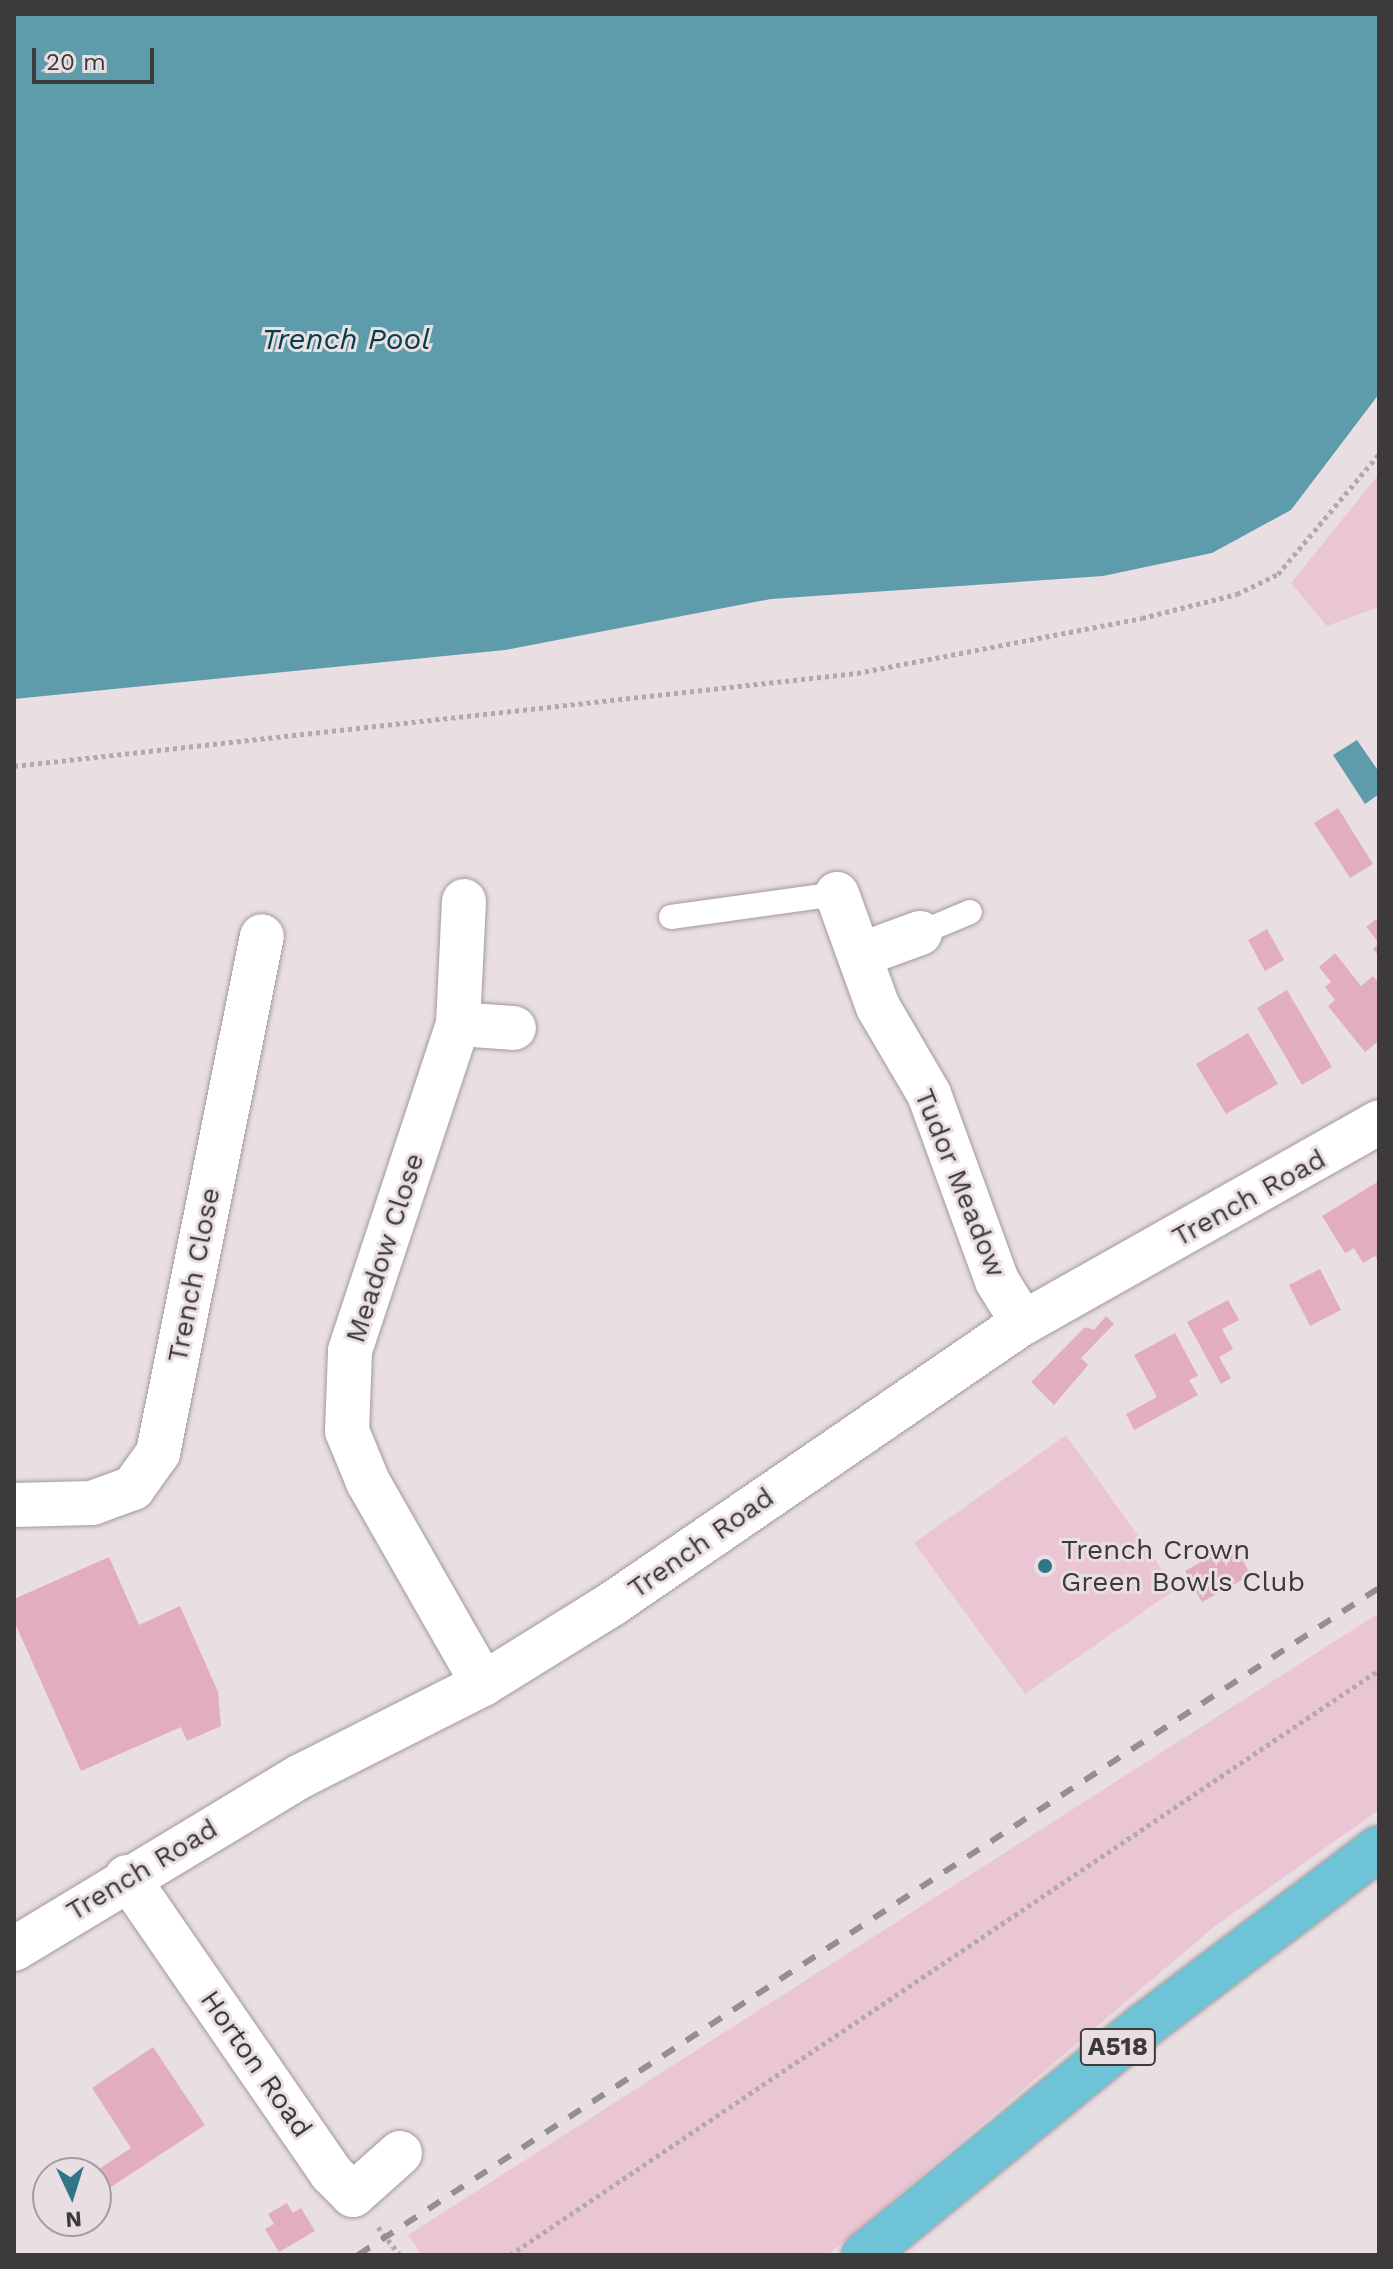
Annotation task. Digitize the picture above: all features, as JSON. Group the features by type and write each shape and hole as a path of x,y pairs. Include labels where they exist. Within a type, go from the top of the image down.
{"highway":[{"name":"A518","path":"864,2255 1145,2025 1379,1848"}],"street":[{"name":"Tudor Meadow","path":"837,894 878,1007 929,1094 997,1281 1023,1323"},
{"name":"Meadow Close","path":"464,901 458,1024 350,1351 347,1431 368,1482 483,1684"},
{"path":"860,955 920,933"},
{"name":"Trench Close","path":"14,1505 92,1503 133,1488 158,1453 262,936"},
{"path":"458,1024 514,1028"},
{"name":"Trench Road","path":"14,1949 127,1877 301,1776 483,1684 612,1604 1023,1323 1379,1122"},
{"name":"Horton Road","path":"127,1877 331,2173 353,2195 400,2153"}],"lane":[{"path":"671,917 837,894"},
{"path":"920,933 970,912"}],"path":[{"path":"14,766 857,673 1142,618 1237,594 1278,574 1379,454"},
{"path":"510,2255 1379,1670"}],"shaded area":[{"path":"1379,474 1379,607 1327,626 1291,583"},
{"name":"Trench Crown Green Bowls Club","path":"1066,1435 1176,1589 1025,1694 914,1543"},
{"path":"1379,1613 1379,1810 1215,1926 828,2255 422,2255 408,2235"}],"water":[{"name":"Trench Pool","path":"14,14 1379,14 1379,394 1291,510 1212,553 1103,576 771,599 505,650 14,699"},
{"path":"1357,740 1379,772 1379,794 1365,804 1333,755"}],"building":[{"path":"1338,808 1373,864 1350,878 1314,823"},
{"path":"1376,919 1379,922 1379,943 1366,927"},
{"path":"1267,929 1284,960 1265,971 1248,940"},
{"path":"1335,953 1361,986 1373,976 1379,983 1379,1041 1365,1052 1328,1006 1335,1000 1325,987 1331,982 1319,967"},
{"path":"1287,990 1332,1067 1302,1085 1257,1008"},
{"path":"1248,1033 1278,1084 1226,1114 1196,1064"},
{"path":"1379,1181 1379,1263 1375,1256 1363,1263 1354,1248 1345,1253 1322,1216"},
{"path":"1320,1269 1341,1310 1310,1326 1289,1285"},
{"path":"1228,1300 1239,1320 1222,1329 1233,1349 1219,1357 1231,1378 1221,1384 1187,1322"},
{"path":"1106,1316 1114,1324 1081,1358 1088,1365 1054,1405 1031,1382 1085,1327 1094,1330"},
{"path":"1175,1333 1198,1376 1189,1380 1198,1395 1134,1430 1126,1414 1157,1397 1134,1355"},
{"path":"1233,1544 1251,1575 1202,1602 1185,1571"},
{"path":"109,1557 139,1625 180,1606 218,1692 221,1726 187,1741 181,1727 81,1771 14,1621 14,1599"},
{"path":"153,2047 205,2125 112,2186 112,2160 131,2148 92,2088"},
{"path":"287,2203 293,2213 301,2208 315,2231 279,2252 265,2229 274,2224 268,2214"}],"railway":[{"path":"358,2255 1379,1588"}],"place":[{"name":"Trench Crown Green Bowls Club","path":"1045,1566"}]}
